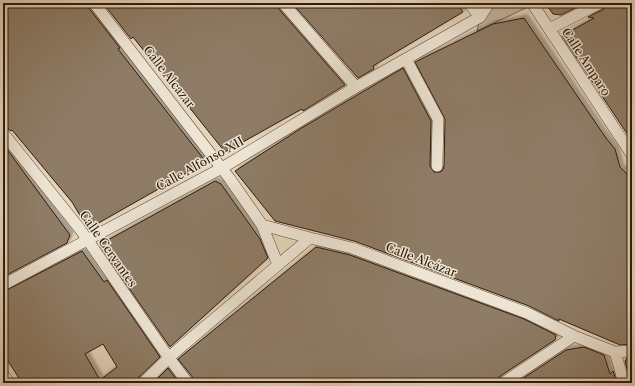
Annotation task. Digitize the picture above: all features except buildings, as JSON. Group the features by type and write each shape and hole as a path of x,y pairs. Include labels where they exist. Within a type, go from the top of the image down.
{"street":[{"name":"Calle Alcazar","path":"94,3 222,168"},
{"path":"283,3 356,88"},
{"path":"469,3 480,17"},
{"name":"Calle Alfonso XII","path":"3,284 222,168 356,88 480,17 489,3"},
{"name":"Calle Amparo","path":"532,3 632,155"},
{"path":"549,29 600,3"},
{"path":"406,59 438,119 437,166"},
{"name":"Calle Cervantes","path":"3,134 80,229 86,240 188,383"},
{"path":"222,168 262,225 278,264"},
{"name":"Calle Alcázar","path":"262,225 352,248 527,313 574,336 615,352 632,351"},
{"path":"143,383 169,358 310,238"},
{"path":"503,383 574,336"},
{"path":"615,352 624,383"},
{"path":"3,374 9,383"}],"shaded area":[{"path":"489,3 526,3 528,7 477,31 480,17"}]}
